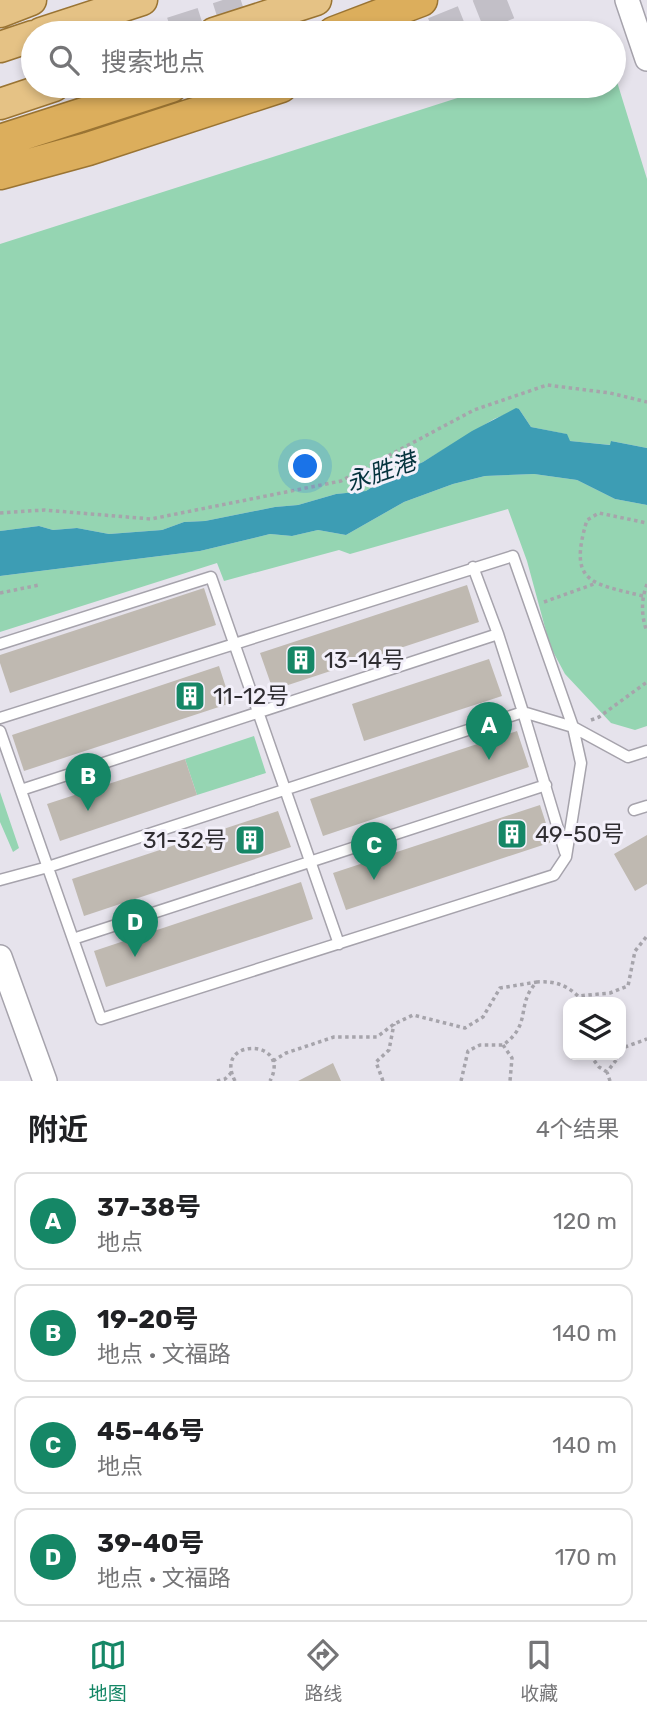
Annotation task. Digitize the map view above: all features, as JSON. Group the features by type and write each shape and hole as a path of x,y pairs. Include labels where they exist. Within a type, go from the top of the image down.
{"highway":[{"path":"366,21 421,0"},
{"path":"0,141 134,98"},
{"path":"0,173 88,149 244,98"}],"main road":[{"path":"0,12 31,0"},
{"path":"78,21 142,0"},
{"path":"251,21 316,0"},
{"path":"0,47 21,40"},
{"path":"0,104 21,97"}],"street":[{"path":"627,0 647,60"},
{"path":"0,957 45,1081"}],"lane":[{"path":"0,718 513,556 573,727 581,764 566,857 554,875 101,1019 0,731"},
{"path":"473,567 498,634 566,857"},
{"path":"0,644 211,577 339,944"},
{"path":"20,789 498,634"},
{"path":"0,880 48,867 523,712 573,727 628,757 647,751"},
{"path":"73,939 546,785"},
{"path":"634,810 647,806"}],"path":[{"path":"0,513 44,510 151,519 341,481 474,410 547,385 610,393 647,402"},
{"path":"643,596 594,584 585,575 578,556 587,520 599,513 647,523"},
{"path":"531,606 594,584"},
{"path":"647,584 643,596 642,619 647,632"},
{"path":"0,593 39,585"},
{"path":"573,727 599,717 647,682"},
{"path":"273,1061 286,1053 334,1037 377,1037 394,1024 413,1016 464,1028 483,1017 500,988 537,982 559,983 578,996 610,993 628,986 635,951 647,936"},
{"path":"461,1081 468,1051 480,1045 503,1045 520,1029 525,1002 530,989 537,982"},
{"path":"383,1081 376,1062 389,1050 394,1024"},
{"path":"626,1047 647,1039"},
{"path":"503,1045 512,1058 510,1081"},
{"path":"235,1081 231,1066 237,1053 250,1047 264,1050 273,1061 270,1081"},
{"path":"594,1060 607,1072 610,1081"},
{"path":"607,1072 616,1060"},
{"path":"217,1081 225,1079 232,1072"}],"green space":[{"path":"457,98 622,98 647,179 647,448 611,441 611,445 569,441 566,434 531,427 519,409 494,419 423,462 366,491 336,494 298,505 205,521 184,522 162,530 109,534 77,528 53,530 39,526 0,531 0,244"},
{"path":"534,474 577,480 615,499 647,505 647,726 635,730 611,723 565,674 550,646 527,561 508,509 350,554 339,550 224,581 217,563 0,632 0,576 200,551 270,534 292,536 318,530 346,535 404,502 453,484 485,476"},
{"path":"254,736 266,773 197,795 185,759"},
{"path":"0,792 19,848 13,852 0,822"}],"water":[{"path":"516,408 531,427 567,434 570,441 610,445 611,441 647,448 647,505 615,499 577,480 534,474 485,476 453,484 404,502 346,535 318,530 292,536 270,534 200,551 0,576 0,531 39,526 53,530 77,528 109,534 162,530 184,522 205,521 298,505 336,494 366,491 423,462 472,431"}],"building":[{"path":"467,585 479,622 273,690 260,653"},
{"path":"204,588 216,625 10,693 0,655"},
{"path":"489,659 502,696 364,741 352,704"},
{"path":"219,666 231,703 24,771 12,735"},
{"path":"517,731 529,767 323,836 310,799"},
{"path":"185,759 197,795 60,841 47,804"},
{"path":"540,805 552,842 346,910 333,873"},
{"path":"278,811 291,847 84,916 72,879"},
{"path":"647,835 647,884 635,891 614,854"},
{"path":"301,882 313,919 106,987 94,951"},
{"path":"333,1063 341,1081 298,1081"}],"tunnel":[{"path":"464,21 517,0"},
{"path":"210,21 244,10"}],"place":[{"name":"13-14号","path":"301,660"},
{"name":"11-12号","path":"190,696"},
{"name":"37-38号","path":"489,760"},
{"name":"19-20号","path":"88,811"},
{"name":"49-50号","path":"512,834"},
{"name":"31-32号","path":"250,840"},
{"name":"45-46号","path":"374,880"},
{"name":"39-40号","path":"135,957"}],"water label":[{"name":"永胜港","path":"381,472"}]}
